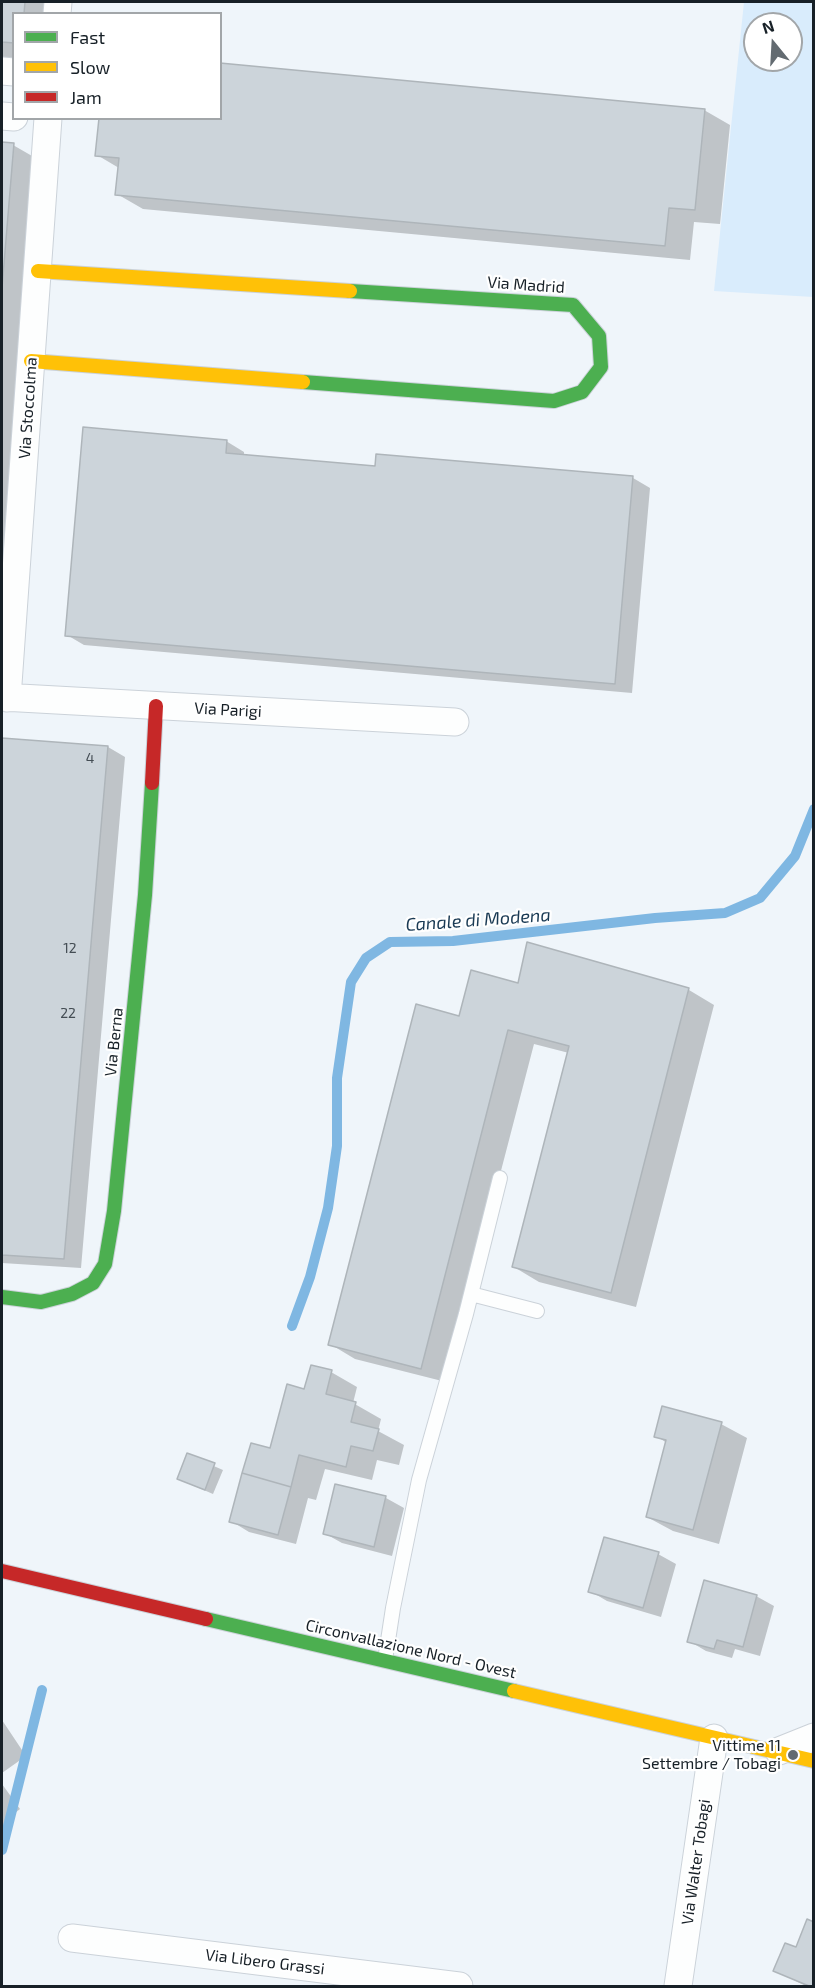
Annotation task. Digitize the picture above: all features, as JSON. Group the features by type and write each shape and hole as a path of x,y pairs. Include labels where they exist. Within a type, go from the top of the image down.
{"street":[{"name":"Via Stoccolma","path":"4,698 38,271 41,120"},
{"name":"Via Madrid","path":"31,361 554,401 582,392 601,367 599,336 573,305 38,271"},
{"name":"Via Parigi","path":"4,698 455,722"},
{"name":"Via Berna","path":"2,1297 40,1302 72,1294 93,1283 105,1263 114,1211 145,895 156,706"},
{"name":"Circonvallazione Nord - Ovest","path":"2,1571 714,1738 779,1751 813,1761"},
{"path":"779,1751 813,1737"},
{"name":"Via Walter Tobagi","path":"678,1986 714,1738"},
{"name":"Via Libero Grassi","path":"72,1938 459,1986"}],"lane":[{"path":"385,1660 419,1480 471,1294 500,1179"},
{"path":"471,1294 537,1311"}],"shaded area":[{"path":"744,2 813,2 813,297 714,291"}],"building":[{"path":"2,2 25,2 24,12 12,12 12,43 2,42"},
{"path":"222,63 705,109 695,210 669,208 665,246 115,195 119,158 95,156 99,120 222,120"},
{"path":"2,142 14,143 2,288"},
{"path":"83,427 227,440 226,453 375,466 376,454 633,476 615,684 65,636"},
{"path":"2,738 108,746 64,1259 2,1255"},
{"path":"527,942 689,988 611,1293 512,1267 569,1046 508,1030 421,1369 328,1345 416,1004 459,1016 471,970 518,983"},
{"path":"311,1365 332,1370 326,1394 356,1402 351,1422 379,1429 373,1451 351,1446 346,1467 299,1455 291,1487 242,1473 251,1443 270,1448 287,1384 304,1389"},
{"path":"662,1406 722,1422 693,1530 646,1517 666,1440 654,1437"},
{"path":"187,1453 215,1463 205,1490 177,1479"},
{"path":"242,1473 291,1487 278,1535 229,1522"},
{"path":"335,1484 386,1496 374,1547 323,1534"},
{"path":"604,1537 659,1552 643,1608 588,1592"},
{"path":"704,1580 757,1595 743,1647 717,1640 714,1649 687,1642"},
{"path":"807,1919 814,1922 814,1986 773,1971 785,1943 796,1947"}],"waterway":[{"name":"Canale di Modena","path":"292,1326 310,1277 328,1208 337,1146 337,1078 351,982 366,958 390,942 453,941 655,918 725,913 760,898 795,856 814,809"},
{"name":"Canale di Modena","path":"2,1850 42,1690"}],"traffic: fast":[{"path":"303,382 554,401 582,392 601,367 599,336 573,305 350,291"},
{"path":"2,1297 41,1302 72,1294 93,1283 105,1264 114,1211 145,895 152,783"},
{"path":"206,1619 514,1691"}],"traffic: slow":[{"path":"38,271 350,291"},
{"path":"31,361 303,382"},
{"path":"514,1691 814,1761"}],"traffic: jam":[{"path":"152,783 156,706"},
{"path":"2,1571 206,1619"}],"place":[{"name":"Vittime 11 Settembre / Tobagi","path":"793,1755"}]}
